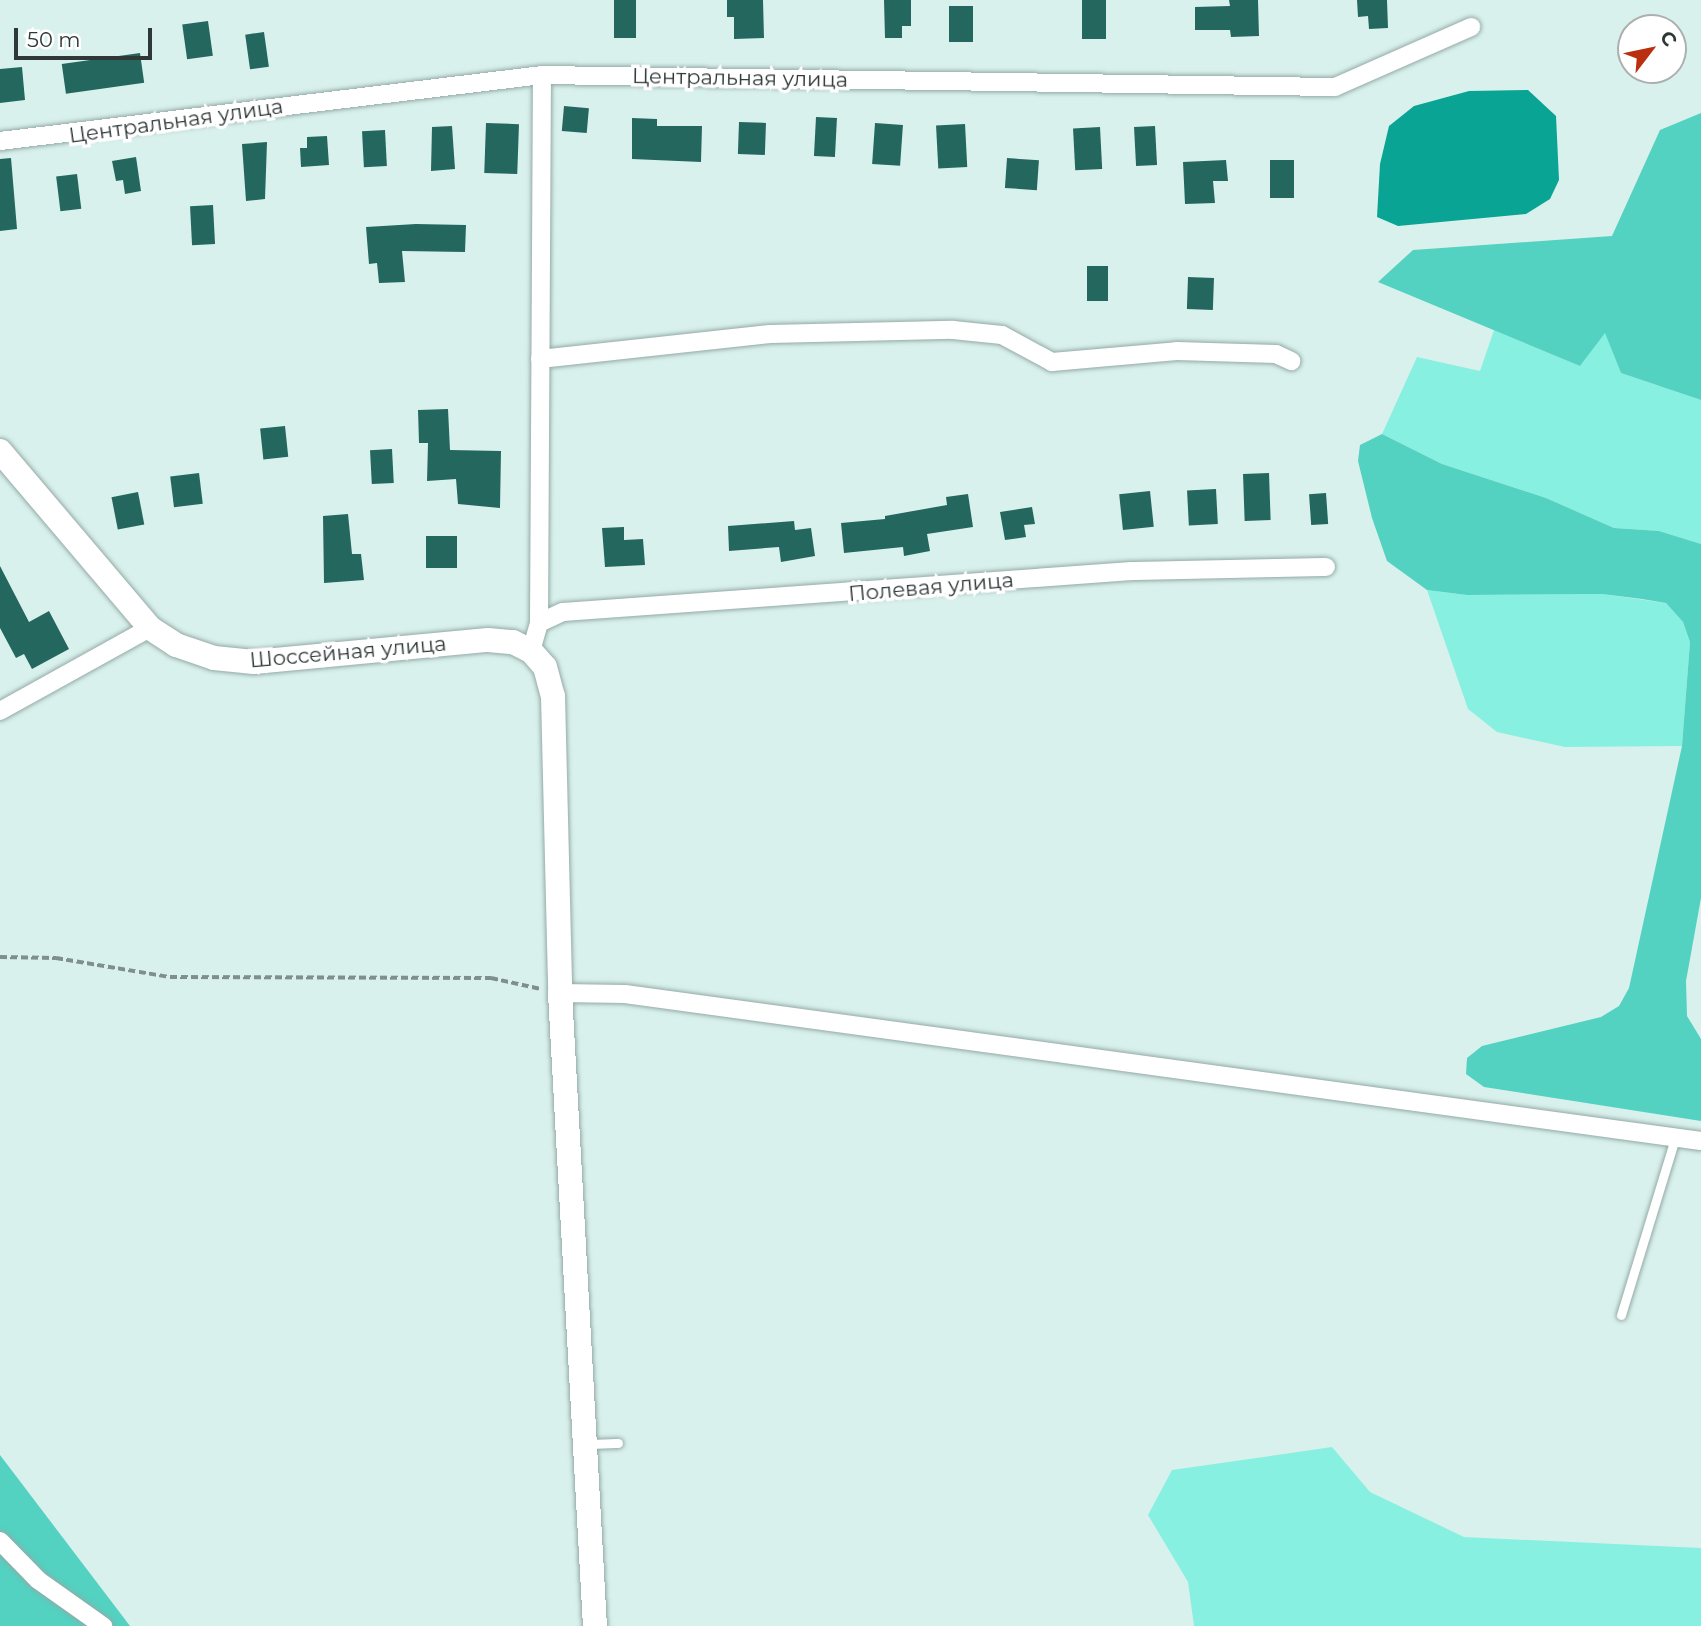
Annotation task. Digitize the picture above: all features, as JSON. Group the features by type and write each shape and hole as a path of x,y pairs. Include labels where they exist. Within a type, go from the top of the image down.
{"main road":[{"name":"Шоссейная улица","path":"0,451 150,628 176,645 214,658 254,662 488,640 513,642 531,651"},
{"path":"531,651 545,667 553,696 560,993 595,1626"}],"street":[{"name":"Центральная улица","path":"0,141 542,75 1335,87 1471,27"},
{"path":"531,651 539,623 542,75"},
{"path":"540,359 770,334 953,330 1002,335 1052,362 1177,351 1276,354 1291,361"},
{"name":"Полевая улица","path":"539,623 563,612 1132,571 1325,567"},
{"path":"0,711 150,628"},
{"path":"560,993 625,994 1701,1141"},
{"path":"0,1541 38,1580 103,1626"}],"lane":[{"path":"1621,1315 1675,1138"},
{"path":"586,1444 618,1443"}],"path":[{"path":"0,957 56,958 170,977 491,978 560,993"}],"shaded area":[{"path":"1528,90 1556,116 1559,180 1550,199 1526,214 1398,226 1377,217 1380,164 1389,126 1414,106 1469,91"},
{"path":"1701,113 1701,400 1621,373 1605,333 1580,366 1378,282 1413,250 1612,236 1660,130"},
{"path":"1494,330 1580,366 1605,332 1621,373 1701,400 1701,544 1659,531 1614,528 1546,498 1442,464 1382,434 1417,357 1480,371"},
{"path":"1382,434 1442,464 1546,498 1614,528 1659,531 1701,544 1701,898 1686,981 1687,1016 1701,1039 1701,1121 1484,1087 1466,1074 1467,1058 1482,1046 1601,1017 1619,1006 1629,988 1682,746 1690,642 1683,622 1666,603 1602,594 1467,595 1427,590 1387,561 1372,518 1358,461 1360,445"},
{"path":"1427,590 1467,595 1602,594 1666,603 1683,622 1690,642 1682,746 1565,747 1497,732 1468,709"},
{"path":"1332,1447 1370,1492 1464,1537 1701,1548 1701,1626 1194,1626 1188,1582 1148,1515 1172,1470"},
{"path":"0,1455 130,1626 0,1626"}],"building":[{"path":"614,0 636,0 636,38 614,38"},
{"path":"727,0 763,0 764,38 734,39 734,17 727,17"},
{"path":"884,0 911,0 911,26 902,26 902,38 885,38"},
{"path":"1082,0 1106,0 1106,39 1082,39"},
{"path":"1229,0 1258,0 1259,36 1231,37 1230,30 1195,30 1195,7 1230,6"},
{"path":"1357,0 1387,0 1388,28 1369,29 1368,16 1358,17"},
{"path":"949,6 973,6 973,42 949,42"},
{"path":"208,21 213,56 187,59 182,25"},
{"path":"264,32 269,67 250,69 245,35"},
{"path":"140,53 144,83 66,94 62,64"},
{"path":"22,67 25,100 0,103 0,69"},
{"path":"564,106 589,108 587,133 562,131"},
{"path":"816,117 837,118 835,157 814,156"},
{"path":"632,118 657,119 657,126 702,126 701,162 632,159"},
{"path":"739,122 766,123 765,155 738,154"},
{"path":"486,123 519,124 517,174 484,173"},
{"path":"875,123 903,125 900,166 872,164"},
{"path":"965,124 967,167 938,168 936,126"},
{"path":"452,126 455,169 431,171 432,127"},
{"path":"1155,126 1157,165 1136,166 1134,127"},
{"path":"1100,127 1102,169 1075,170 1073,128"},
{"path":"385,130 387,166 364,167 362,131"},
{"path":"327,136 329,165 301,167 300,148 307,148 307,137"},
{"path":"267,142 265,199 246,201 242,144"},
{"path":"136,157 141,191 125,194 123,180 116,181 112,161"},
{"path":"11,158 17,229 0,231 0,159"},
{"path":"1007,158 1039,160 1037,190 1005,188"},
{"path":"1226,160 1228,181 1213,181 1215,203 1185,204 1183,162"},
{"path":"1270,160 1294,160 1294,198 1270,198"},
{"path":"77,174 81,209 60,211 56,177"},
{"path":"213,205 215,244 192,245 190,206"},
{"path":"466,225 465,252 402,251 405,282 379,283 377,263 369,264 366,227"},
{"path":"1087,266 1108,266 1108,301 1087,301"},
{"path":"1188,277 1214,278 1213,310 1187,309"},
{"path":"448,409 450,450 501,451 500,508 458,504 456,479 427,481 428,443 419,443 418,410"},
{"path":"285,426 288,457 263,459 260,429"},
{"path":"392,449 394,483 372,484 370,450"},
{"path":"199,473 203,504 174,507 170,477"},
{"path":"1269,473 1271,520 1245,521 1243,474"},
{"path":"1216,489 1218,524 1189,525 1187,491"},
{"path":"1150,491 1154,527 1123,530 1119,494"},
{"path":"138,492 144,524 118,530 111,497"},
{"path":"1326,493 1328,524 1311,525 1309,494"},
{"path":"968,494 973,527 927,534 930,551 904,556 903,547 844,553 841,523 885,519 885,516 947,505 946,497"},
{"path":"1032,507 1035,524 1024,525 1026,537 1005,540 1000,512"},
{"path":"348,514 352,554 361,554 364,580 324,583 323,516"},
{"path":"794,521 795,530 811,528 815,556 781,562 779,547 729,551 728,526"},
{"path":"624,527 624,540 643,539 645,565 605,567 602,528"},
{"path":"426,536 457,536 457,568 426,568"},
{"path":"0,566 29,622 49,611 69,649 32,669 24,654 16,658 0,628"}]}
